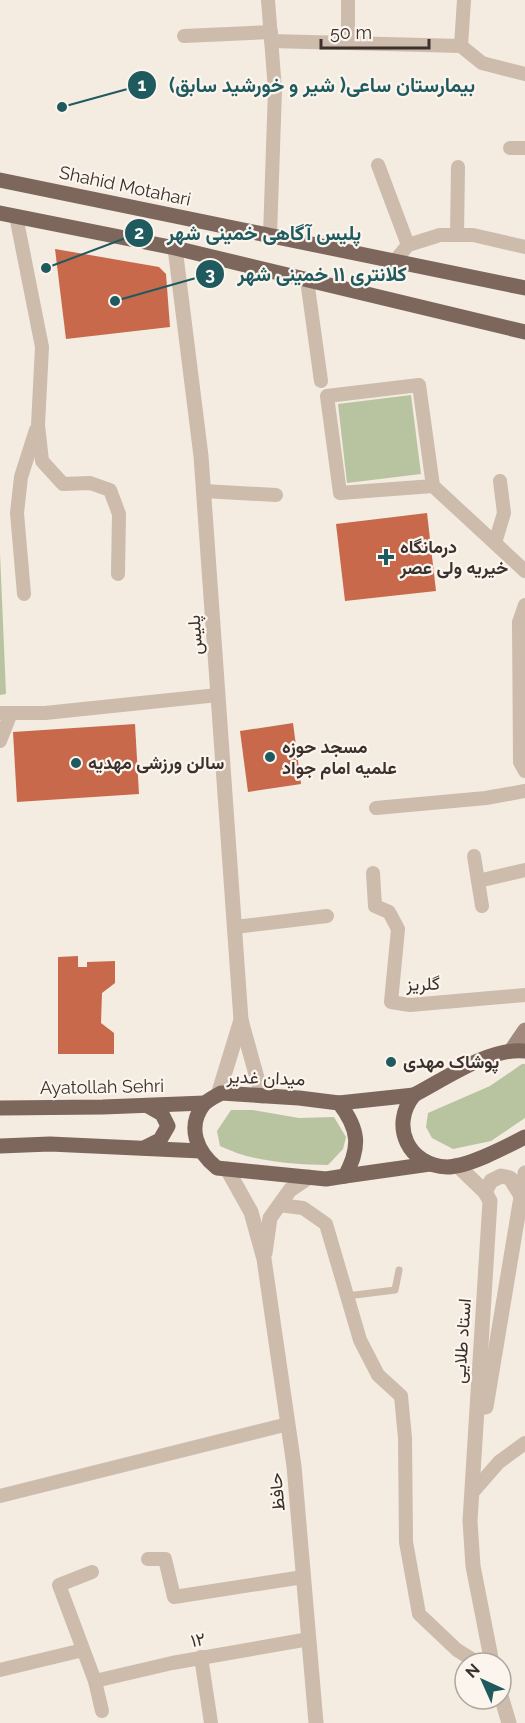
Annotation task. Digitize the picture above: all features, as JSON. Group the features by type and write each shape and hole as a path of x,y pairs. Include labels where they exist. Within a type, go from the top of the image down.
{"main road":[{"name":"Shahid Motahari","path":"0,180 525,288"},
{"path":"0,213 175,248 525,332"},
{"path":"430,1164 414,1152 403,1137 401,1119 406,1104 414,1095 482,1059 518,1050 525,1030"},
{"name":"میدان غدیر","path":"201,1151 196,1140 195,1124 211,1099 221,1093 339,1103 414,1095"},
{"name":"Ayatollah Sehri","path":"0,1108 148,1106 211,1099"},
{"path":"339,1103 351,1118 357,1142 353,1161 345,1176"},
{"path":"144,1148 160,1140 168,1126 162,1114 148,1106"},
{"path":"0,1146 50,1144 201,1151 204,1158 217,1168 326,1179 430,1164 450,1167 489,1155 525,1137"}],"street":[{"path":"268,0 275,90 270,235"},
{"path":"348,0 348,43"},
{"path":"461,46 464,0"},
{"path":"184,36 271,37 348,43 461,46 482,63 525,74"},
{"path":"510,148 525,147"},
{"path":"378,165 408,245"},
{"path":"457,235 458,167"},
{"path":"16,216 42,347 38,425 42,461 63,484 90,483 110,490 119,514 118,574"},
{"path":"395,261 408,245 440,236 473,234 525,247"},
{"name":"پلیس","path":"175,248 201,456 242,1020"},
{"path":"307,280 321,381"},
{"path":"432,486 340,494 327,396 419,385 432,486 525,571"},
{"path":"24,594 17,513 21,477 38,425"},
{"path":"495,543 504,513 500,481"},
{"path":"204,491 276,495"},
{"path":"525,605 519,622 520,762 525,771"},
{"path":"0,741 6,713 45,713 218,695"},
{"path":"376,808 486,798 525,791"},
{"path":"474,856 482,906"},
{"path":"478,881 525,870"},
{"name":"گلریز","path":"373,873 375,906 389,912 398,929 391,1002 410,1005 525,995"},
{"path":"235,927 327,916"},
{"path":"242,1020 262,1096"},
{"path":"211,1099 242,1020"},
{"path":"457,1165 485,1192 492,1181 501,1176 510,1179 521,1196"},
{"path":"227,1169 251,1212 264,1259"},
{"name":"استاد طلایی","path":"472,1493 525,1173"},
{"path":"264,1259 270,1218 290,1190 309,1178"},
{"name":"استاد طلایی","path":"485,1192 490,1201 470,1521 474,1566 490,1651"},
{"path":"279,1205 303,1208 326,1224 360,1340 378,1375 401,1396 405,1438 406,1542 419,1614 459,1651"},
{"name":"حافظ","path":"264,1259 294,1466 316,1723"},
{"path":"0,1496 288,1424"},
{"path":"472,1493 499,1462 525,1443"},
{"path":"148,1559 165,1559 174,1597 303,1577"},
{"path":"92,1572 59,1585 95,1681 102,1711"},
{"name":"۱۲","path":"95,1681 201,1657 309,1639"},
{"path":"0,1670 83,1650"},
{"path":"201,1657 211,1723"}],"lane":[{"path":"346,1296 395,1290 399,1270"}],"green space":[{"path":"411,395 421,474 347,483 338,404"},
{"path":"0,553 6,694 0,695"},
{"path":"525,1064 525,1118 491,1141 453,1149 432,1138 426,1127 428,1113 490,1086"},
{"path":"231,1110 253,1110 299,1118 334,1117 346,1137 343,1149 328,1165 272,1161 246,1156 220,1146 217,1131"}],"building":[{"path":"55,249 159,267 166,274 170,327 66,339"},
{"name":"درمانگاه خیریه ولی عصر","path":"427,513 436,591 345,601 336,524"},
{"name":"مسجد حوزه علمیه امام جواد","path":"293,723 301,784 248,792 240,731"},
{"name":"سالن ورزشی مهدیه","path":"135,724 139,794 17,802 13,732"},
{"path":"78,956 78,967 87,967 87,962 115,961 115,983 102,993 101,1023 114,1033 114,1054 58,1054 58,957"}],"place":[{"name":"(بیمارستان ساعی( شیر و خورشید سابق","path":"62,107"},
{"name":"پلیس آگاهی خمینی شهر","path":"46,268"},
{"name":"کلانتری ۱۱ خمینی شهر","path":"115,301"},
{"name":"درمانگاه خیریه ولی عصر","path":"386,557"},
{"name":"مسجد حوزه علمیه امام جواد","path":"270,757"},
{"name":"سالن ورزشی مهدیه","path":"76,763"},
{"name":"پوشاک مهدی","path":"391,1062"}]}
